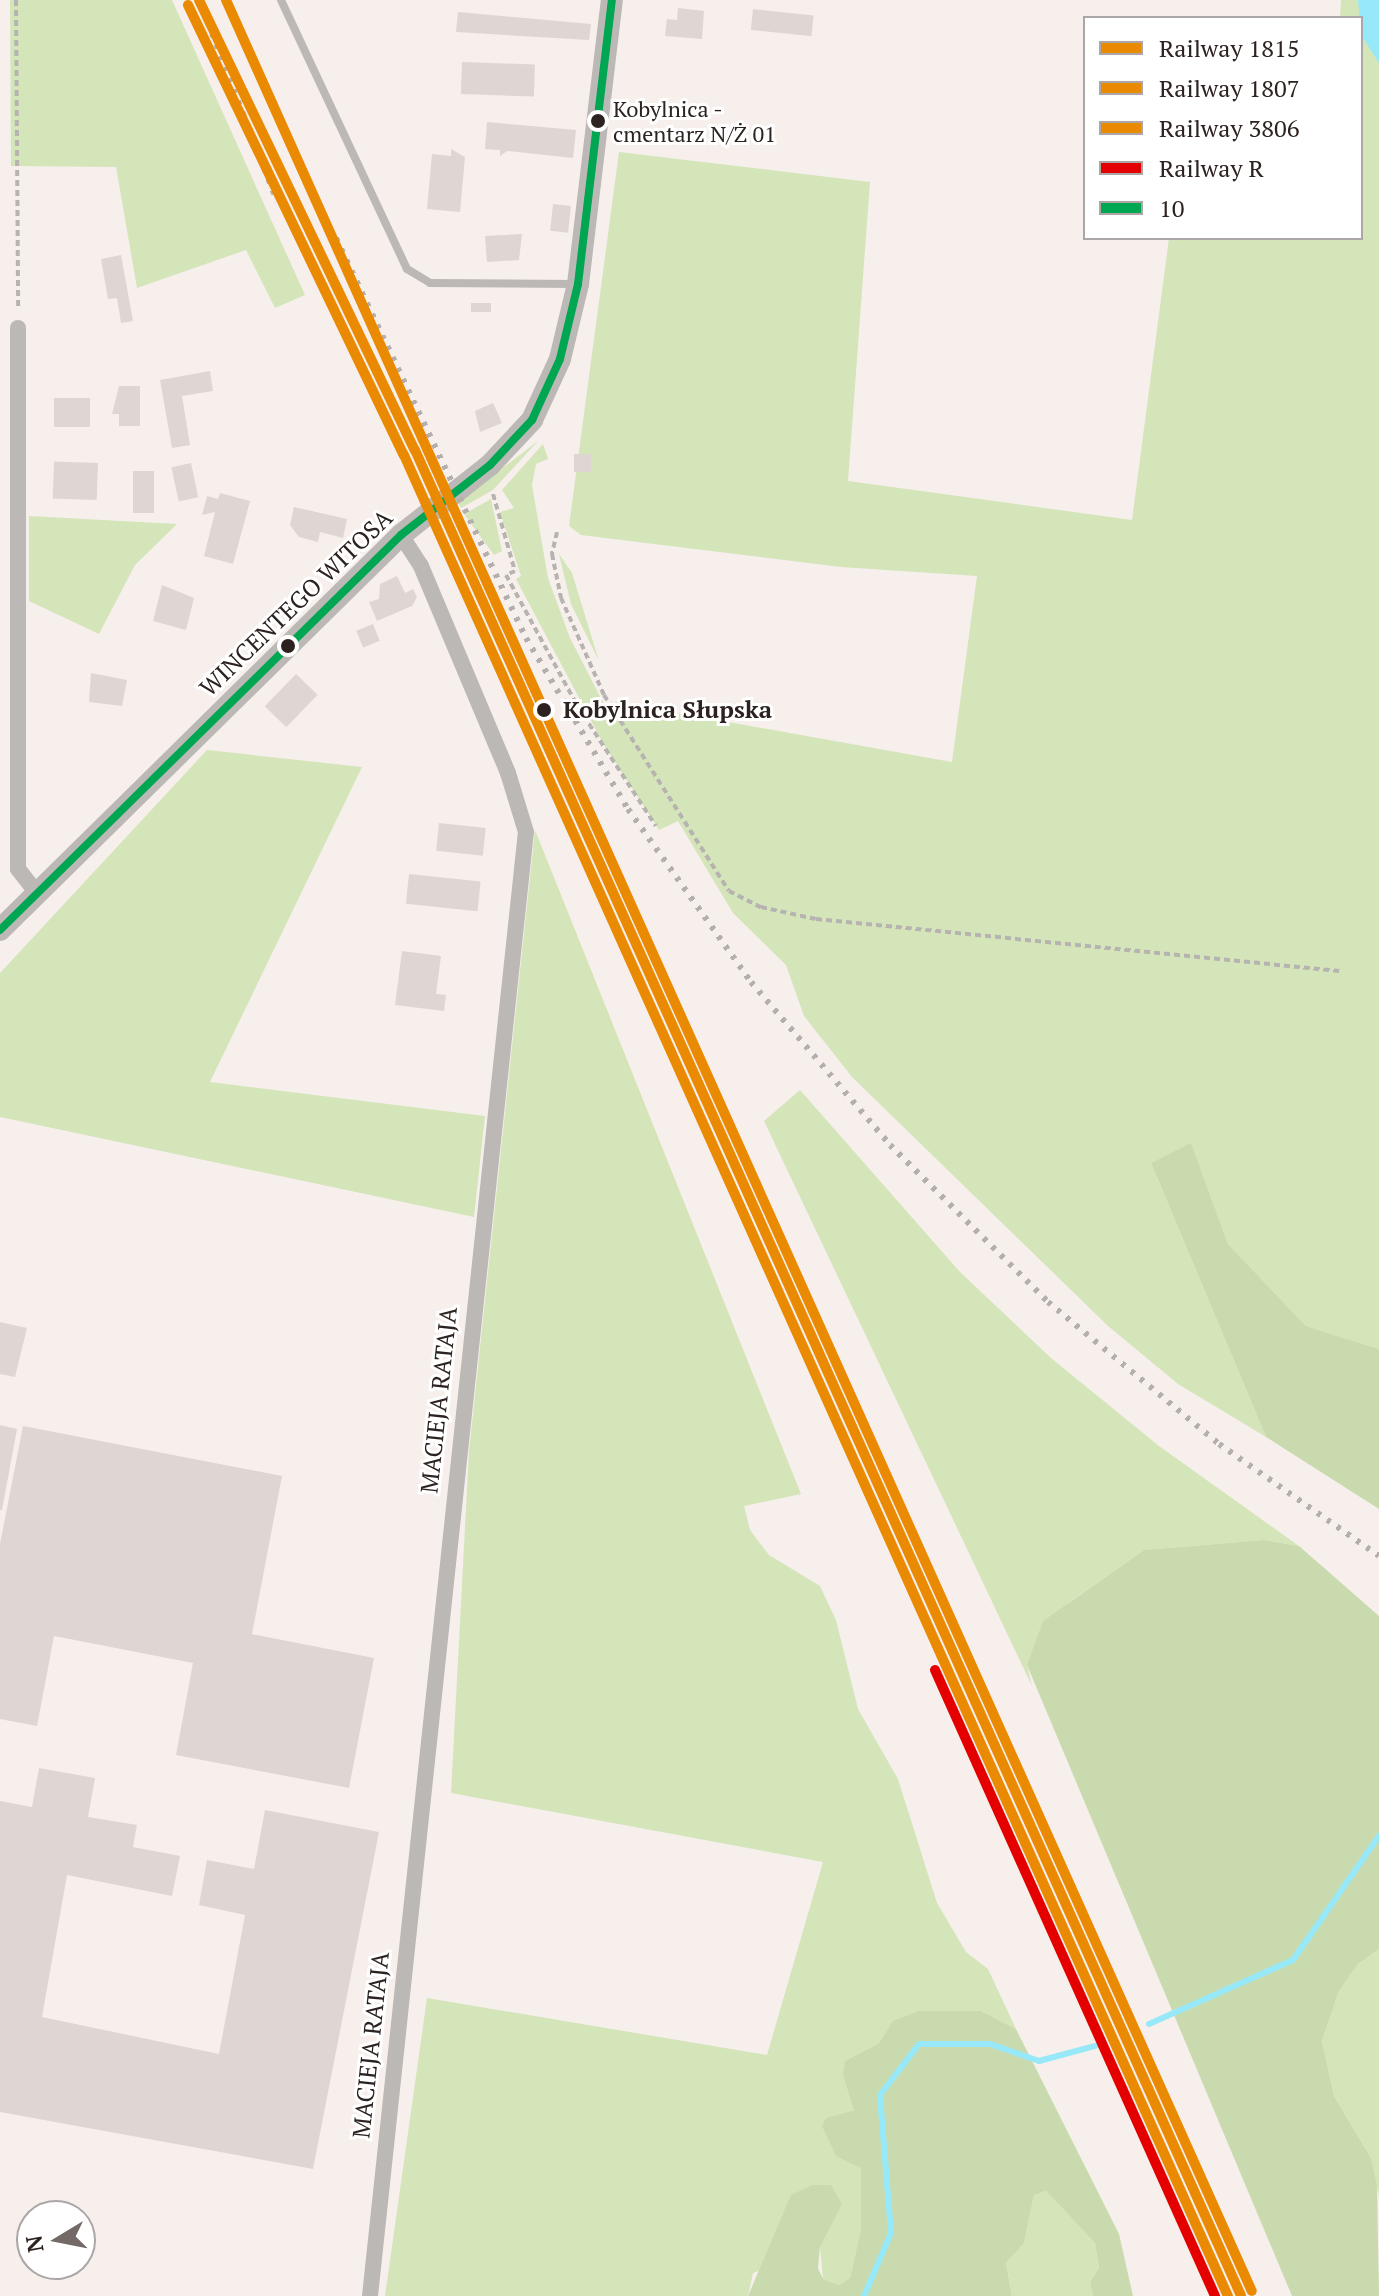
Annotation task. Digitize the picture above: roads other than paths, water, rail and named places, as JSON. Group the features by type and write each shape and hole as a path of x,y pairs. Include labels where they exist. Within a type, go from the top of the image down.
{"street":[{"name":"WINCENTEGO WITOSA","path":"0,930 401,535 522,434 560,359 578,284 612,0"},
{"path":"18,328 18,869 37,893"},
{"name":"MACIEJA RATAJA","path":"370,2296 526,832 508,773 427,580 401,535"}],"lane":[{"path":"281,0 407,269 430,283 578,284"}],"water":[{"path":"1358,0 1379,0 1379,63 1363,38 1363,16 1359,16"}],"waterway":[{"path":"1149,2024 1293,1960 1379,1836"},
{"path":"864,2296 891,2233 880,2095 919,2044 990,2044 1039,2061 1102,2044"}],"railway":[{"path":"199,0 277,201"},
{"path":"336,238 526,638 628,809 751,982 890,1145 1048,1302 1219,1444 1379,1556"}],"rail line":[{"name":"1815","path":"199,0 415,450 1241,2296"},
{"name":"3806","path":"226,0 1252,2291"},
{"name":"1807","path":"188,5 404,455 1228,2296"},
{"name":"R","path":"935,1670 1215,2296"}],"place":[{"name":"Kobylnica - cmentarz N/Ż 01","path":"598,121"},
{"name":"Kobylnica Słupska","path":"544,710"}]}
